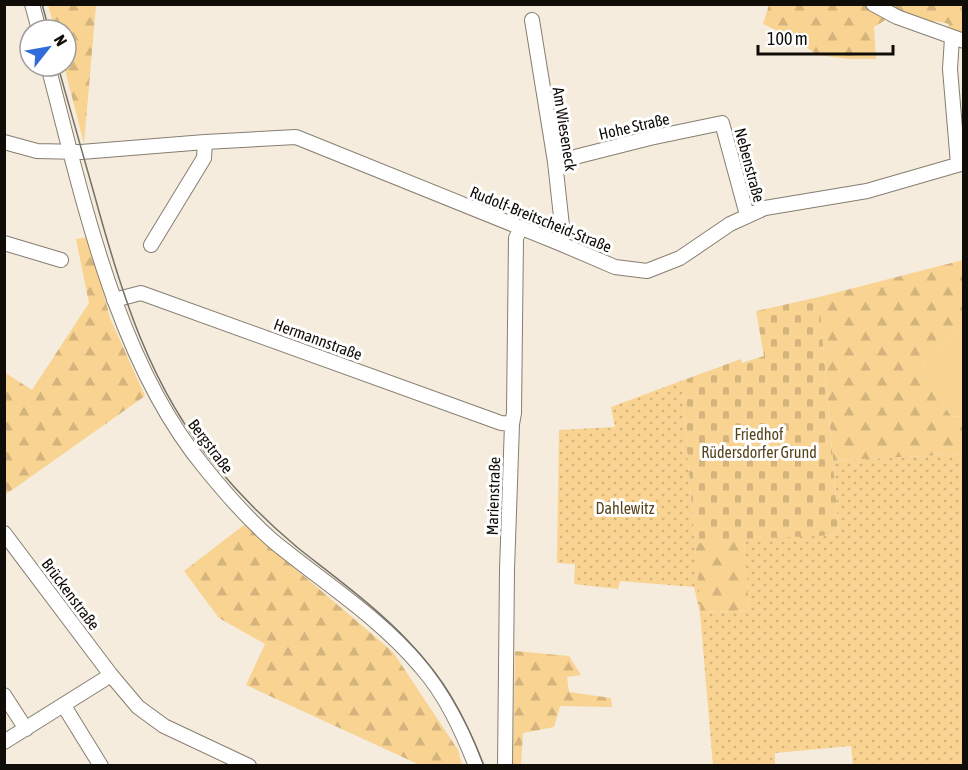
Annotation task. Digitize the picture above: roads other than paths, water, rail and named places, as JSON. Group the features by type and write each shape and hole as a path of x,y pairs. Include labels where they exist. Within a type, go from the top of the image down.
{"street":[{"path":"873,4 897,17 958,40 950,69 961,164"},
{"name":"Am Wieseneck","path":"532,20 555,162 563,235 559,243"},
{"name":"Bergstraße","path":"51,78 114,300 157,395 195,455 237,505 272,540 360,608 398,641 423,668 453,715 476,765"},
{"name":"Hohe Straße","path":"555,162 722,123"},
{"name":"Nebenstraße","path":"722,123 747,215"},
{"name":"Rudolf-Breitscheid-Straße","path":"4,142 37,151 81,152 296,137 615,267 647,271 680,258 730,224 765,208 867,191 961,164"},
{"path":"151,244 204,158 205,142"},
{"name":"Marienstraße","path":"505,765 507,570 514,413 516,238 521,228"},
{"path":"4,243 61,260"},
{"name":"Hermannstraße","path":"114,300 141,293 501,423 512,424"},
{"name":"Brückenstraße","path":"4,533 111,675 138,707 164,726 249,765"},
{"path":"4,742 111,675"},
{"path":"4,695 26,729"},
{"path":"64,706 100,765"}],"tram line":[{"path":"42,4 46,18"},
{"path":"61,78 127,303 140,338 172,404 192,435 234,487 276,529 383,617 421,655 453,700 484,766"}],"park label":[{"name":"Friedhof Rüdersdorfer Grund","path":"759,443"},
{"name":"Dahlewitz","path":"625,508"}]}
